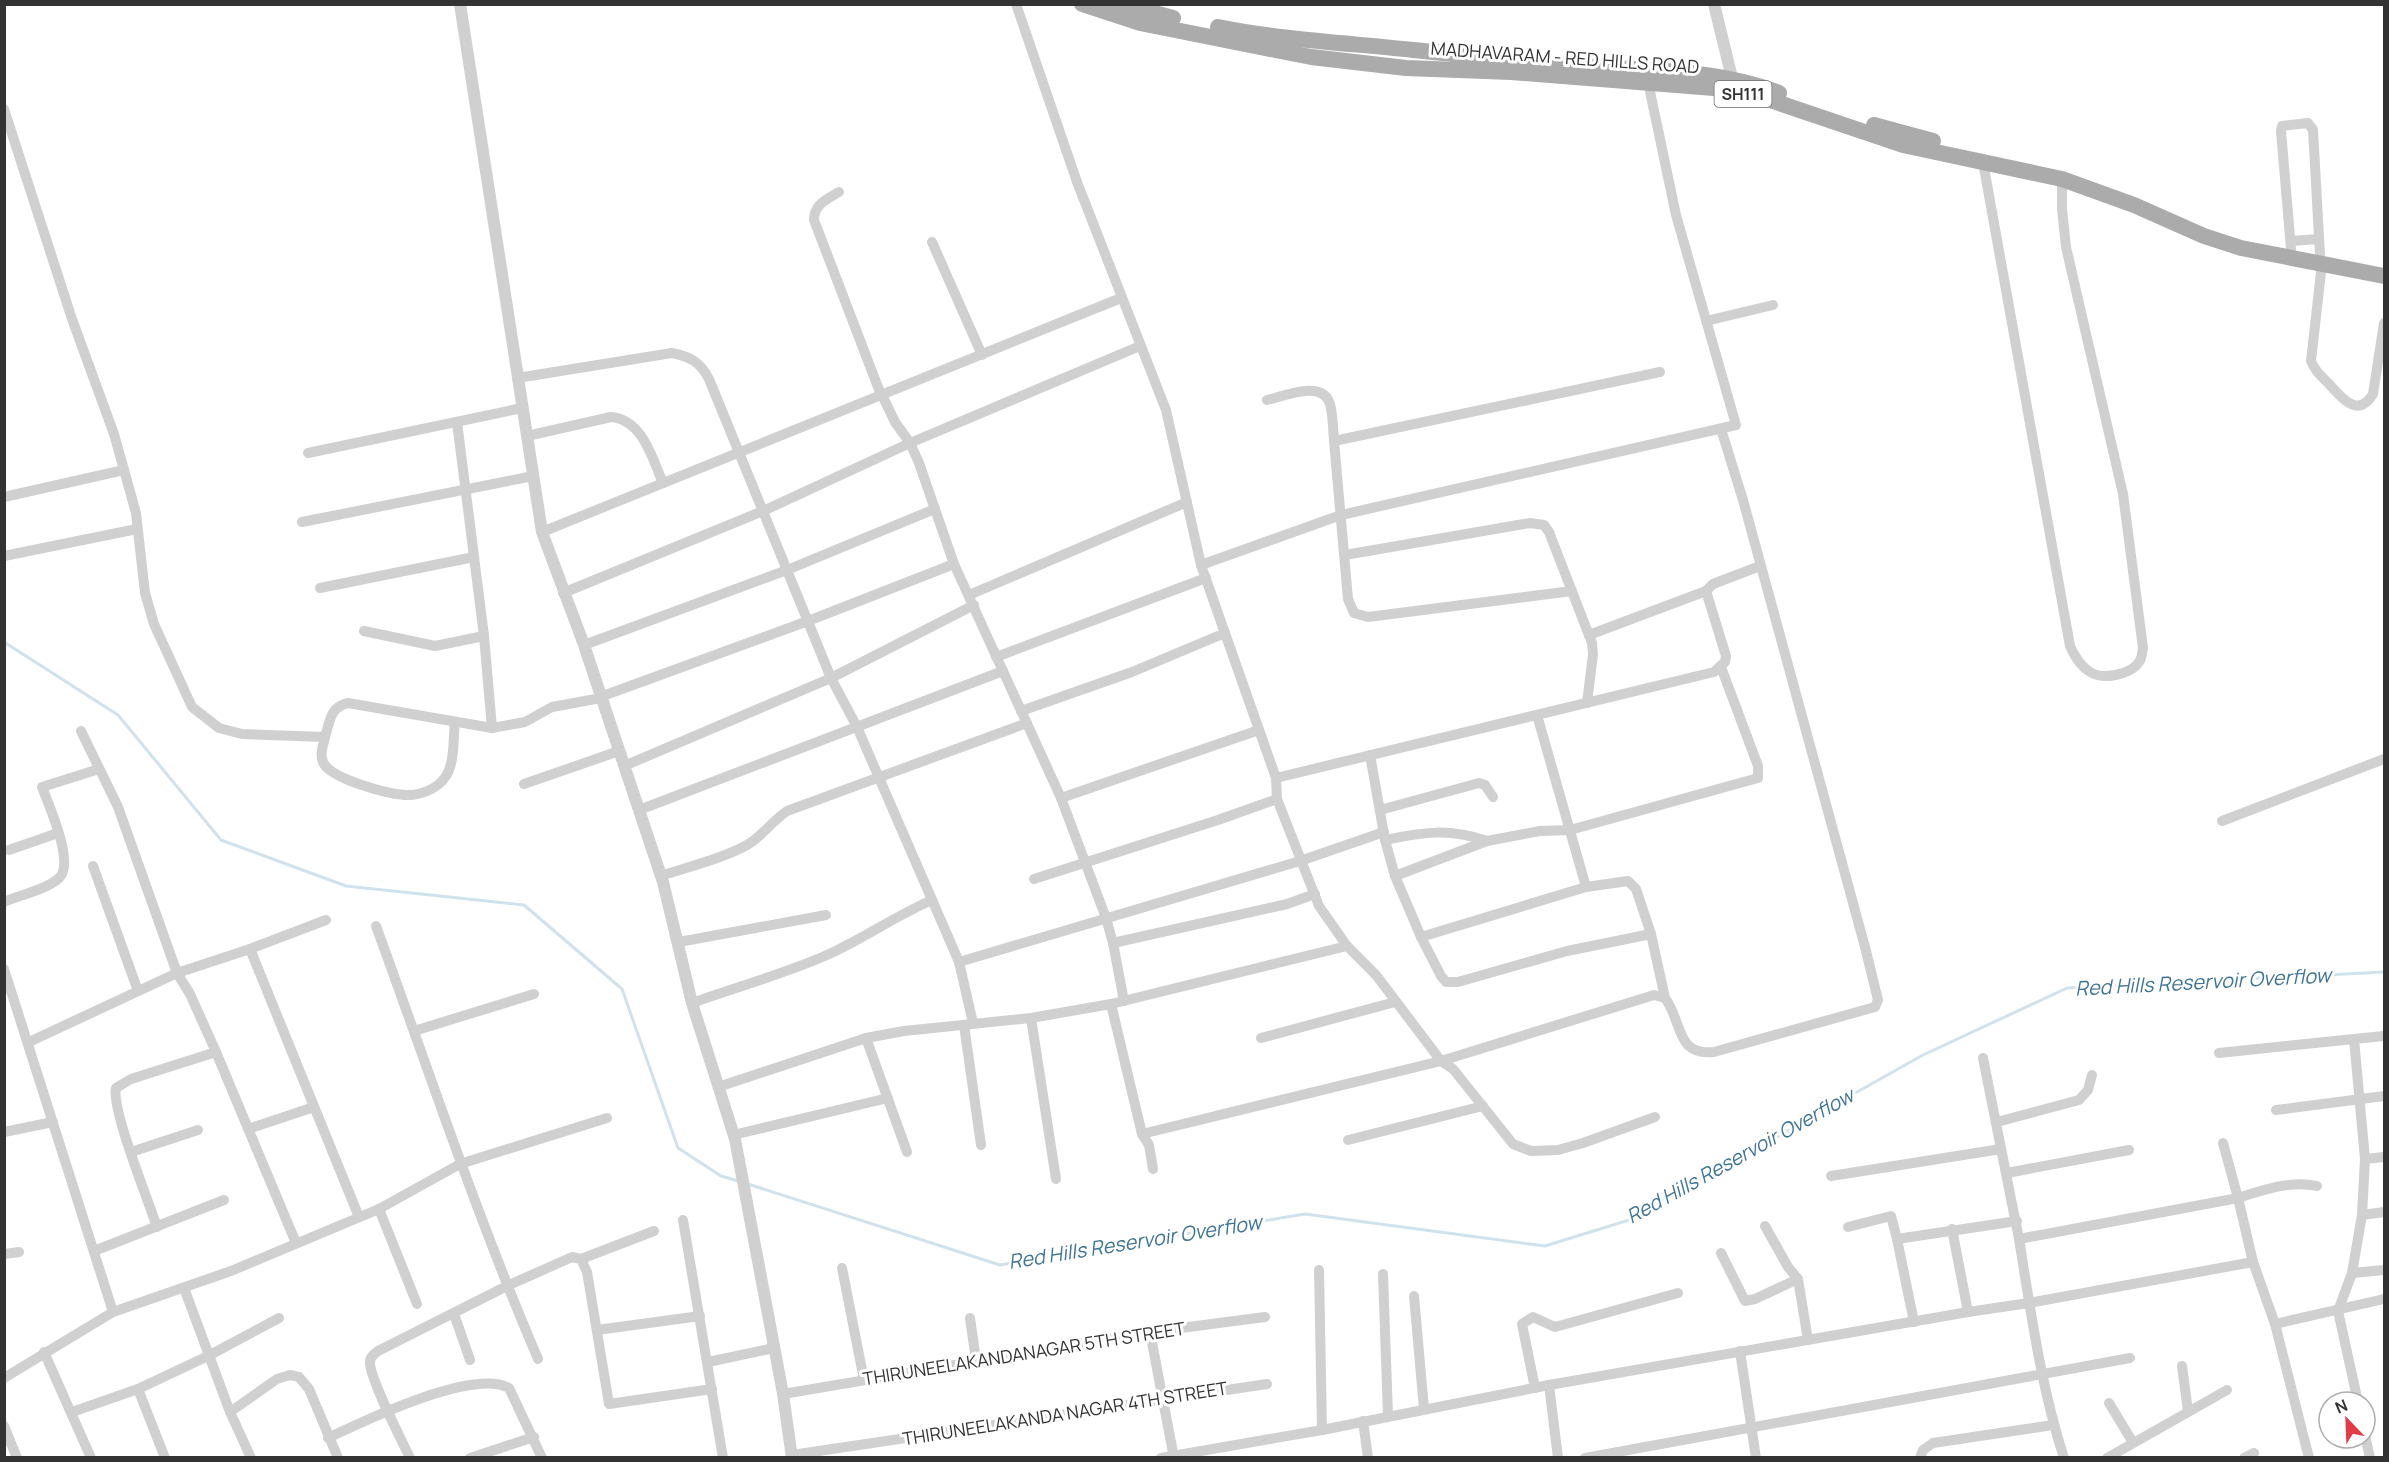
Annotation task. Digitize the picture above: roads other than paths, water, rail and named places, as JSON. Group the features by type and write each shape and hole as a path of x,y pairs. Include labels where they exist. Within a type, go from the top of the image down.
{"main road":[{"name":"MADHAVARAM - RED HILLS ROAD","path":"1082,4 1140,23 1311,57 1406,68 1511,72 1714,88 1770,100 1903,145 2062,179 2134,205 2213,239 2264,254 2320,252 2385,276"},
{"name":"MADHAVARAM - RED HILLS ROAD","path":"1121,4 1148,13 1226,29 1318,42 1413,50 1491,60 1732,78 1767,88 1836,114 1892,130 2069,173 2137,195 2202,225 2251,240 2297,245 2385,268"}],"street":[{"path":"460,4 542,532 584,645 661,876 679,942 692,1003 734,1137 783,1394 792,1456"},
{"path":"1016,4 1077,182 1166,410 1186,502 1206,578 1276,778 1277,799 1319,906 1347,946 1376,975 1441,1061 1453,1069 1514,1144 1531,1151 1558,1150 1655,1117"},
{"path":"1714,4 1732,78"},
{"path":"1202,565 1341,515 1736,425 1676,215 1648,82"},
{"path":"4,109 72,319 114,434 136,513 145,592 154,624 192,707 219,728 242,734 325,737"},
{"path":"2297,245 2281,130 2287,124 2308,123 2313,130 2320,252 2311,361 2315,371 2352,405 2359,406 2368,403 2373,394 2385,323"},
{"path":"1983,162 2070,646 2076,661 2089,672 2101,676 2113,676 2130,670 2139,663 2143,648 2123,494 2066,247 2062,179"},
{"path":"839,192 819,205 814,213 814,220 882,395 895,422 910,443 954,564 1061,798 1106,918 1124,1001"},
{"path":"932,242 982,355"},
{"path":"542,532 1121,298"},
{"path":"1706,321 1773,305"},
{"path":"563,593 763,511 910,443 1140,346"},
{"path":"517,378 672,354 695,361 703,369 831,678 857,727 959,962 969,1024 981,1145"},
{"path":"1334,441 1660,372"},
{"path":"1267,400 1308,390 1322,392 1327,396 1331,405 1348,599 1350,607 1360,616 1368,617 1572,591"},
{"path":"308,453 522,408"},
{"path":"527,436 611,417 623,418 633,425 641,436 663,483"},
{"path":"457,422 484,636 492,728"},
{"path":"1421,937 1586,887 1628,881 1633,884 1651,934 1665,998 1691,1050 1700,1053 1714,1052 1875,1007 1878,1000 1862,936 1743,500 1721,429"},
{"path":"4,497 123,470"},
{"path":"302,522 533,476"},
{"path":"624,766 831,678 972,600 1186,502"},
{"path":"584,645 787,570 935,509"},
{"path":"1345,555 1538,523 1544,525 1549,532 1572,591 1593,654 1587,703"},
{"path":"4,556 138,529"},
{"path":"320,588 474,557"},
{"path":"455,722 451,763 446,777 435,787 422,792 405,795 342,779 331,773 322,762 321,752 325,737 333,711 338,705 348,703 492,728 525,722 552,707 601,698 954,564"},
{"path":"1588,635 1706,591 1713,584 1760,566"},
{"path":"996,657 1206,578"},
{"path":"1276,778 1714,672 1721,667 1726,656 1706,591"},
{"path":"364,631 435,646 484,636"},
{"path":"1021,711 1132,672 1225,633"},
{"path":"1395,876 1487,841 1540,831 1570,830 1758,778 1758,766 1721,667"},
{"path":"639,810 1003,671"},
{"path":"1537,715 1586,887"},
{"path":"661,876 741,849 787,810 1027,723"},
{"path":"1061,798 1259,730"},
{"path":"81,731 118,807 177,974 190,994 216,1052 296,1243"},
{"path":"524,783 619,751"},
{"path":"1370,756 1395,876 1421,937 1446,982 1452,983 1568,951 1651,934"},
{"path":"2223,821 2385,759"},
{"path":"4,902 48,884 60,876 64,867 64,854 42,787 99,769"},
{"path":"1380,810 1479,783 1485,785 1493,797"},
{"path":"1034,879 1277,799"},
{"path":"959,962 1385,836 1435,831 1456,832 1487,841"},
{"path":"9,850 58,833"},
{"path":"93,866 138,992"},
{"path":"1113,943 1287,904 1314,894"},
{"path":"692,1003 824,956 932,900"},
{"path":"679,942 826,915"},
{"path":"29,1042 177,974 326,920"},
{"path":"376,926 460,1164 538,1359"},
{"path":"718,1087 866,1038 1031,1018 1111,1004 1347,946"},
{"path":"250,949 359,1217"},
{"path":"4,969 29,1042 112,1312"},
{"path":"414,1031 534,994"},
{"path":"1142,1134 1441,1061 1635,999 1654,995 1665,998"},
{"path":"1262,1038 1395,1002"},
{"path":"1111,1004 1142,1134 1149,1145 1153,1169"},
{"path":"1031,1018 1056,1179"},
{"path":"2219,1053 2385,1036"},
{"path":"866,1038 907,1152"},
{"path":"2354,1039 2365,1159 2362,1215 2352,1273 2338,1311 2355,1390"},
{"path":"158,1227 115,1101 116,1088 131,1079 216,1052"},
{"path":"1983,1058 2017,1221 2042,1375 2053,1425 2064,1458"},
{"path":"1997,1122 2079,1100 2088,1090 2092,1075"},
{"path":"2276,1110 2385,1096"},
{"path":"734,1137 888,1098"},
{"path":"1348,1140 1483,1106"},
{"path":"248,1128 314,1107"},
{"path":"4,1378 112,1312 231,1271 379,1209 460,1164 607,1118"},
{"path":"4,1132 53,1122"},
{"path":"131,1152 198,1130"},
{"path":"2223,1143 2253,1262 2275,1324 2309,1458"},
{"path":"1831,1176 2001,1149"},
{"path":"2007,1173 2129,1150"},
{"path":"2365,1159 2385,1156"},
{"path":"2019,1239 2238,1198 2275,1188 2306,1183 2317,1186"},
{"path":"94,1251 224,1200"},
{"path":"379,1209 417,1304"},
{"path":"2362,1215 2385,1212"},
{"path":"1848,1227 1891,1216 1914,1322"},
{"path":"683,1220 723,1458"},
{"path":"1897,1239 2017,1221"},
{"path":"1765,1226 1788,1267 1798,1278 1808,1340"},
{"path":"1952,1229 1968,1312"},
{"path":"410,1458 387,1410 370,1365 372,1356 561,1260 576,1257 581,1259 654,1231"},
{"path":"4,1254 19,1252"},
{"path":"1721,1253 1745,1301 1755,1299 1798,1278"},
{"path":"581,1259 587,1272 609,1404 712,1389"},
{"path":"1161,1458 1322,1430 1362,1420 1549,1385 2029,1303 2253,1262"},
{"path":"842,1268 864,1380"},
{"path":"1319,1270 1322,1430"},
{"path":"2352,1273 2385,1270"},
{"path":"1383,1274 1388,1416"},
{"path":"184,1288 230,1412 251,1458"},
{"path":"1535,1388 1522,1324 1533,1317 1555,1326 1678,1293"},
{"path":"1413,1296 1424,1409"},
{"path":"2275,1324 2385,1299"},
{"path":"454,1314 470,1360"},
{"path":"597,1330 700,1316"},
{"name":"THIRUNEELAKANDANAGAR 5TH STREET","path":"783,1394 1150,1332 1265,1317"},
{"path":"72,1412 138,1389 208,1356 279,1318"},
{"path":"970,1318 976,1360"},
{"path":"1150,1332 1174,1456"},
{"path":"708,1362 774,1348"},
{"path":"44,1352 91,1458"},
{"path":"1740,1352 1756,1458"},
{"path":"1585,1458 2130,1358"},
{"path":"2182,1366 2188,1411"},
{"path":"230,1412 277,1379 291,1375 299,1377 309,1389 338,1458"},
{"path":"328,1438 387,1410 471,1384 497,1383 509,1388 542,1458"},
{"name":"THIRUNEELAKANDA NAGAR 4TH STREET","path":"792,1456 1267,1384"},
{"path":"1549,1385 1558,1458"},
{"path":"138,1389 165,1458"},
{"path":"2106,1458 2132,1441 2227,1390"},
{"path":"2109,1403 2132,1441"},
{"path":"1362,1420 1368,1458"},
{"path":"1920,1458 1923,1450 1933,1443 2053,1425"},
{"path":"4,1426 12,1454"},
{"path":"470,1458 534,1437"}],"waterway":[{"name":"Red Hills Reservoir Overflow","path":"4,642 118,715 221,840 346,886 524,905 622,989 678,1148 721,1176 738,1181"},
{"name":"Red Hills Reservoir Overflow","path":"748,1184 1000,1265 1305,1214 1545,1246 1629,1220 1923,1055 2067,988 2384,972"}]}
